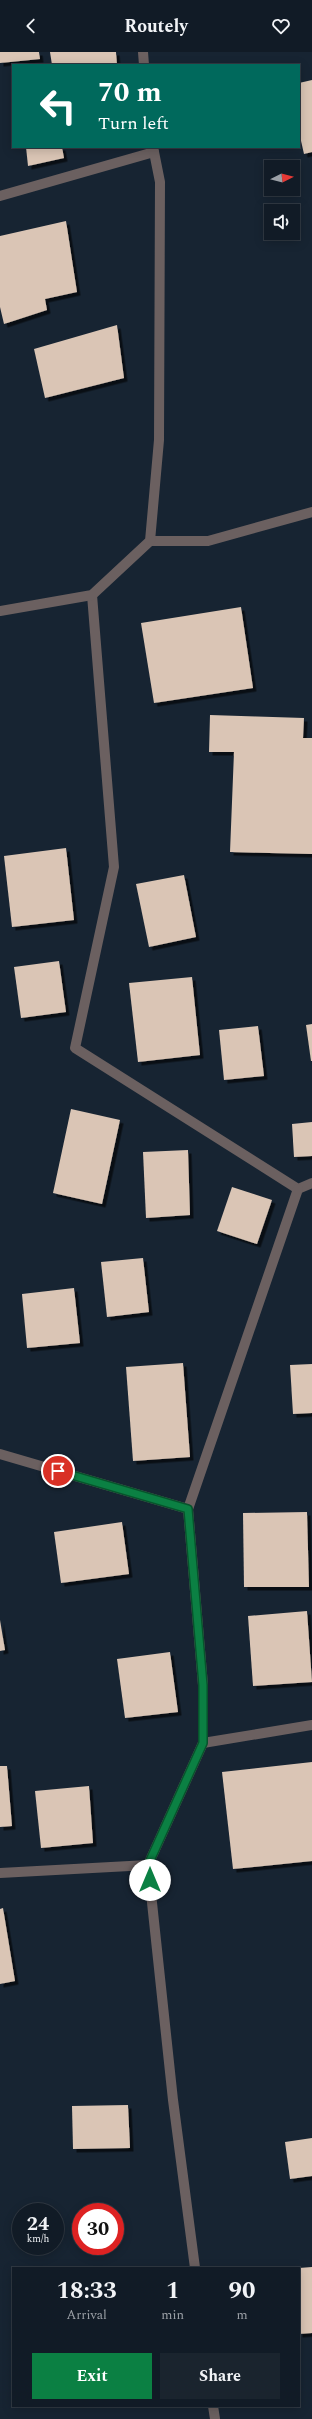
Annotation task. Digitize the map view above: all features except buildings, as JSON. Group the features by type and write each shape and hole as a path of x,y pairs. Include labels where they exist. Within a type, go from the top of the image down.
{"street":[{"path":"143,52 144,64"},
{"path":"0,196 154,150 160,182 159,440 150,541 92,595 0,611"},
{"path":"150,541 208,541 312,512"},
{"path":"92,595 114,867 75,1048 298,1189"},
{"path":"195,2267 173,2100 148,1865 203,1743 203,1685 188,1509 298,1189 312,1183"},
{"path":"0,1454 188,1509"},
{"path":"203,1743 312,1725"},
{"path":"0,1873 148,1865"},
{"path":"213,2407 215,2419"}],"route":[{"path":"58,1471 188,1509 203,1685 203,1743 148,1865 150,1880"}]}
